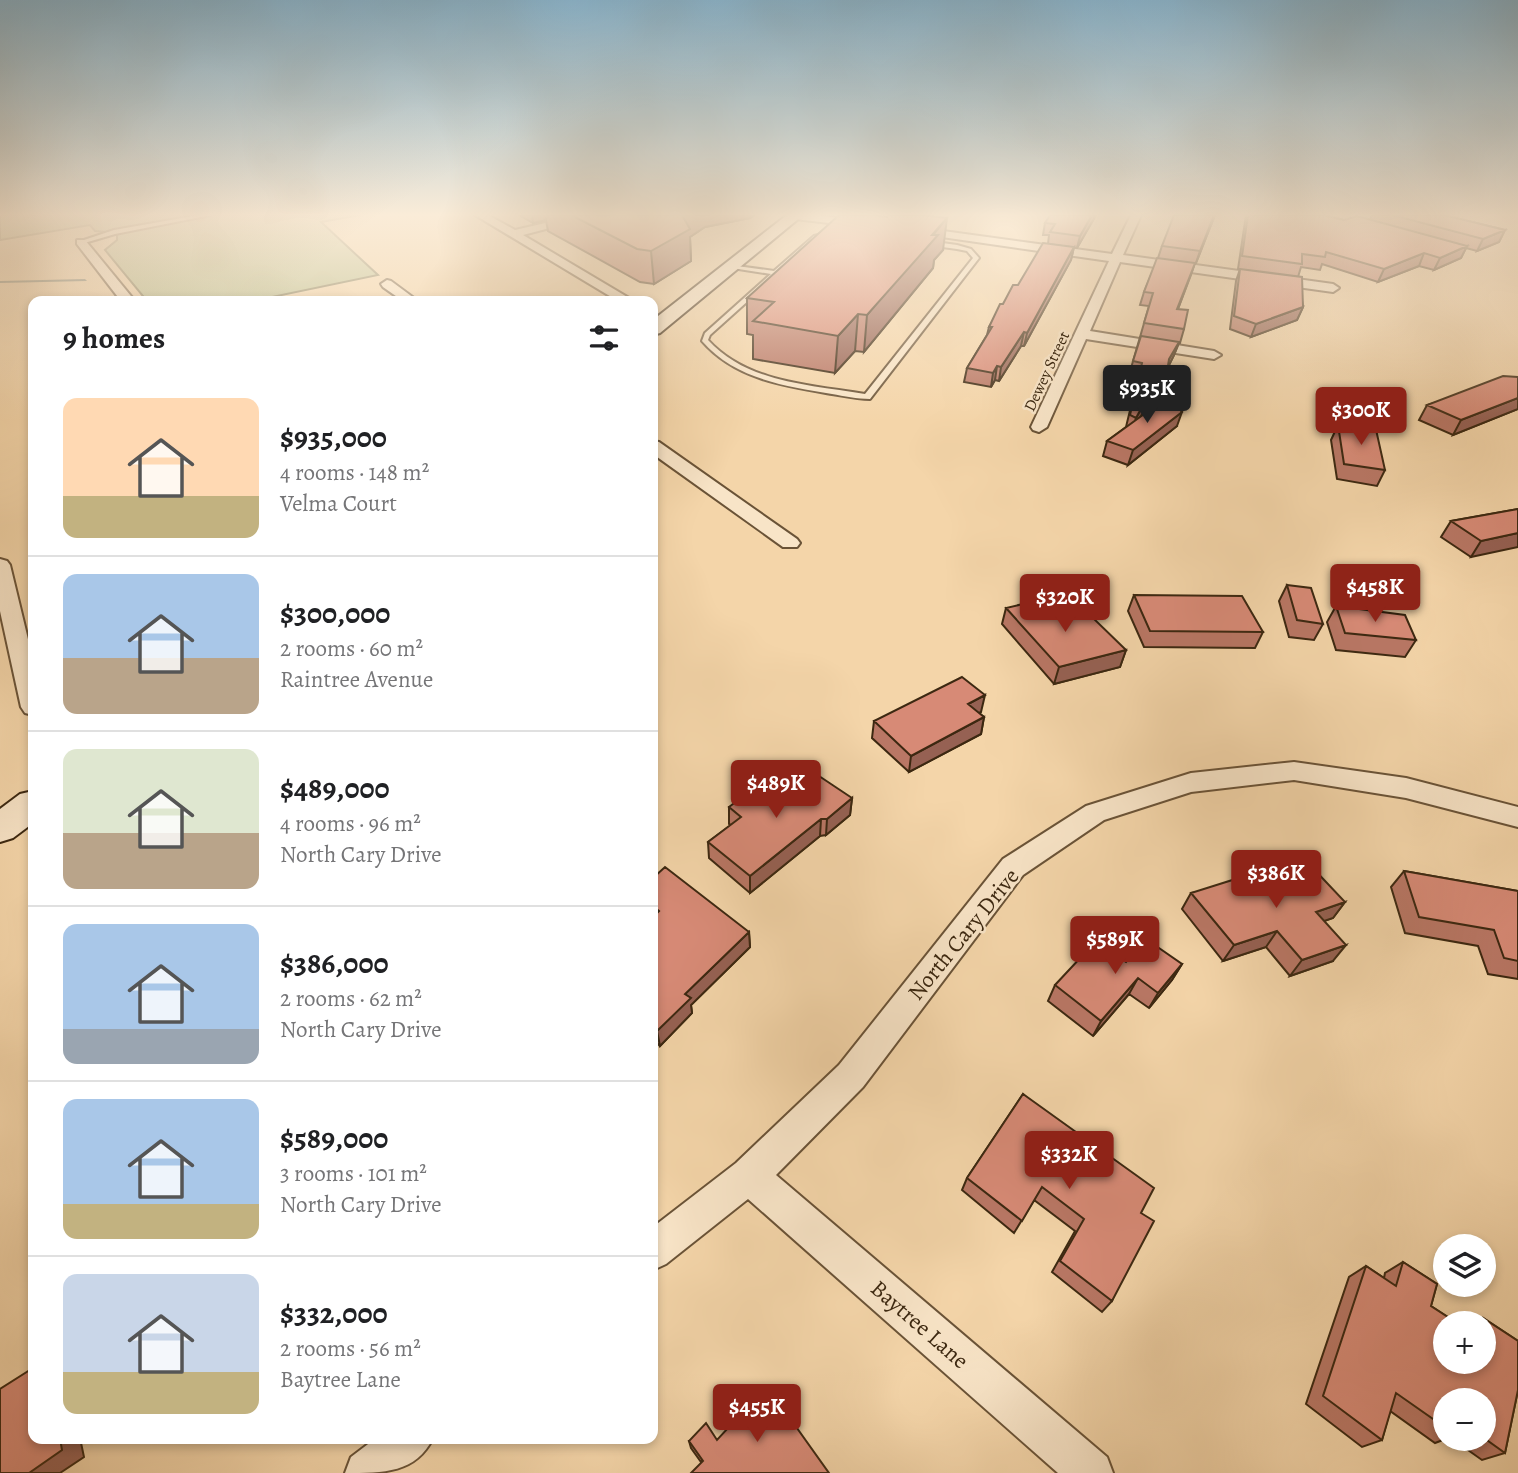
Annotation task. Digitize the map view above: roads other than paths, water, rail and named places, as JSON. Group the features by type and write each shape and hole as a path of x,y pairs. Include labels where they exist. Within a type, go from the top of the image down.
{"street":[{"path":"387,284 404,296"},
{"path":"598,284 619,296"},
{"path":"658,321 708,284"},
{"name":"Dewey Street","path":"1040,427 1105,284"},
{"path":"1302,284 1333,288"},
{"path":"1082,334 1214,355"},
{"path":"658,450 790,543"},
{"path":"0,565 28,685"},
{"name":"North Cary Drive","path":"658,1247 749,1176 851,1076 1013,867 1095,813 1191,783 1294,771 1406,788 1518,817"},
{"path":"0,828 28,808"},
{"name":"Baytree Lane","path":"749,1176 1091,1473"},
{"path":"367,1473 404,1444"}],"lane":[{"path":"764,284 707,334 704,340 710,349 754,376 867,397 956,284"}]}
